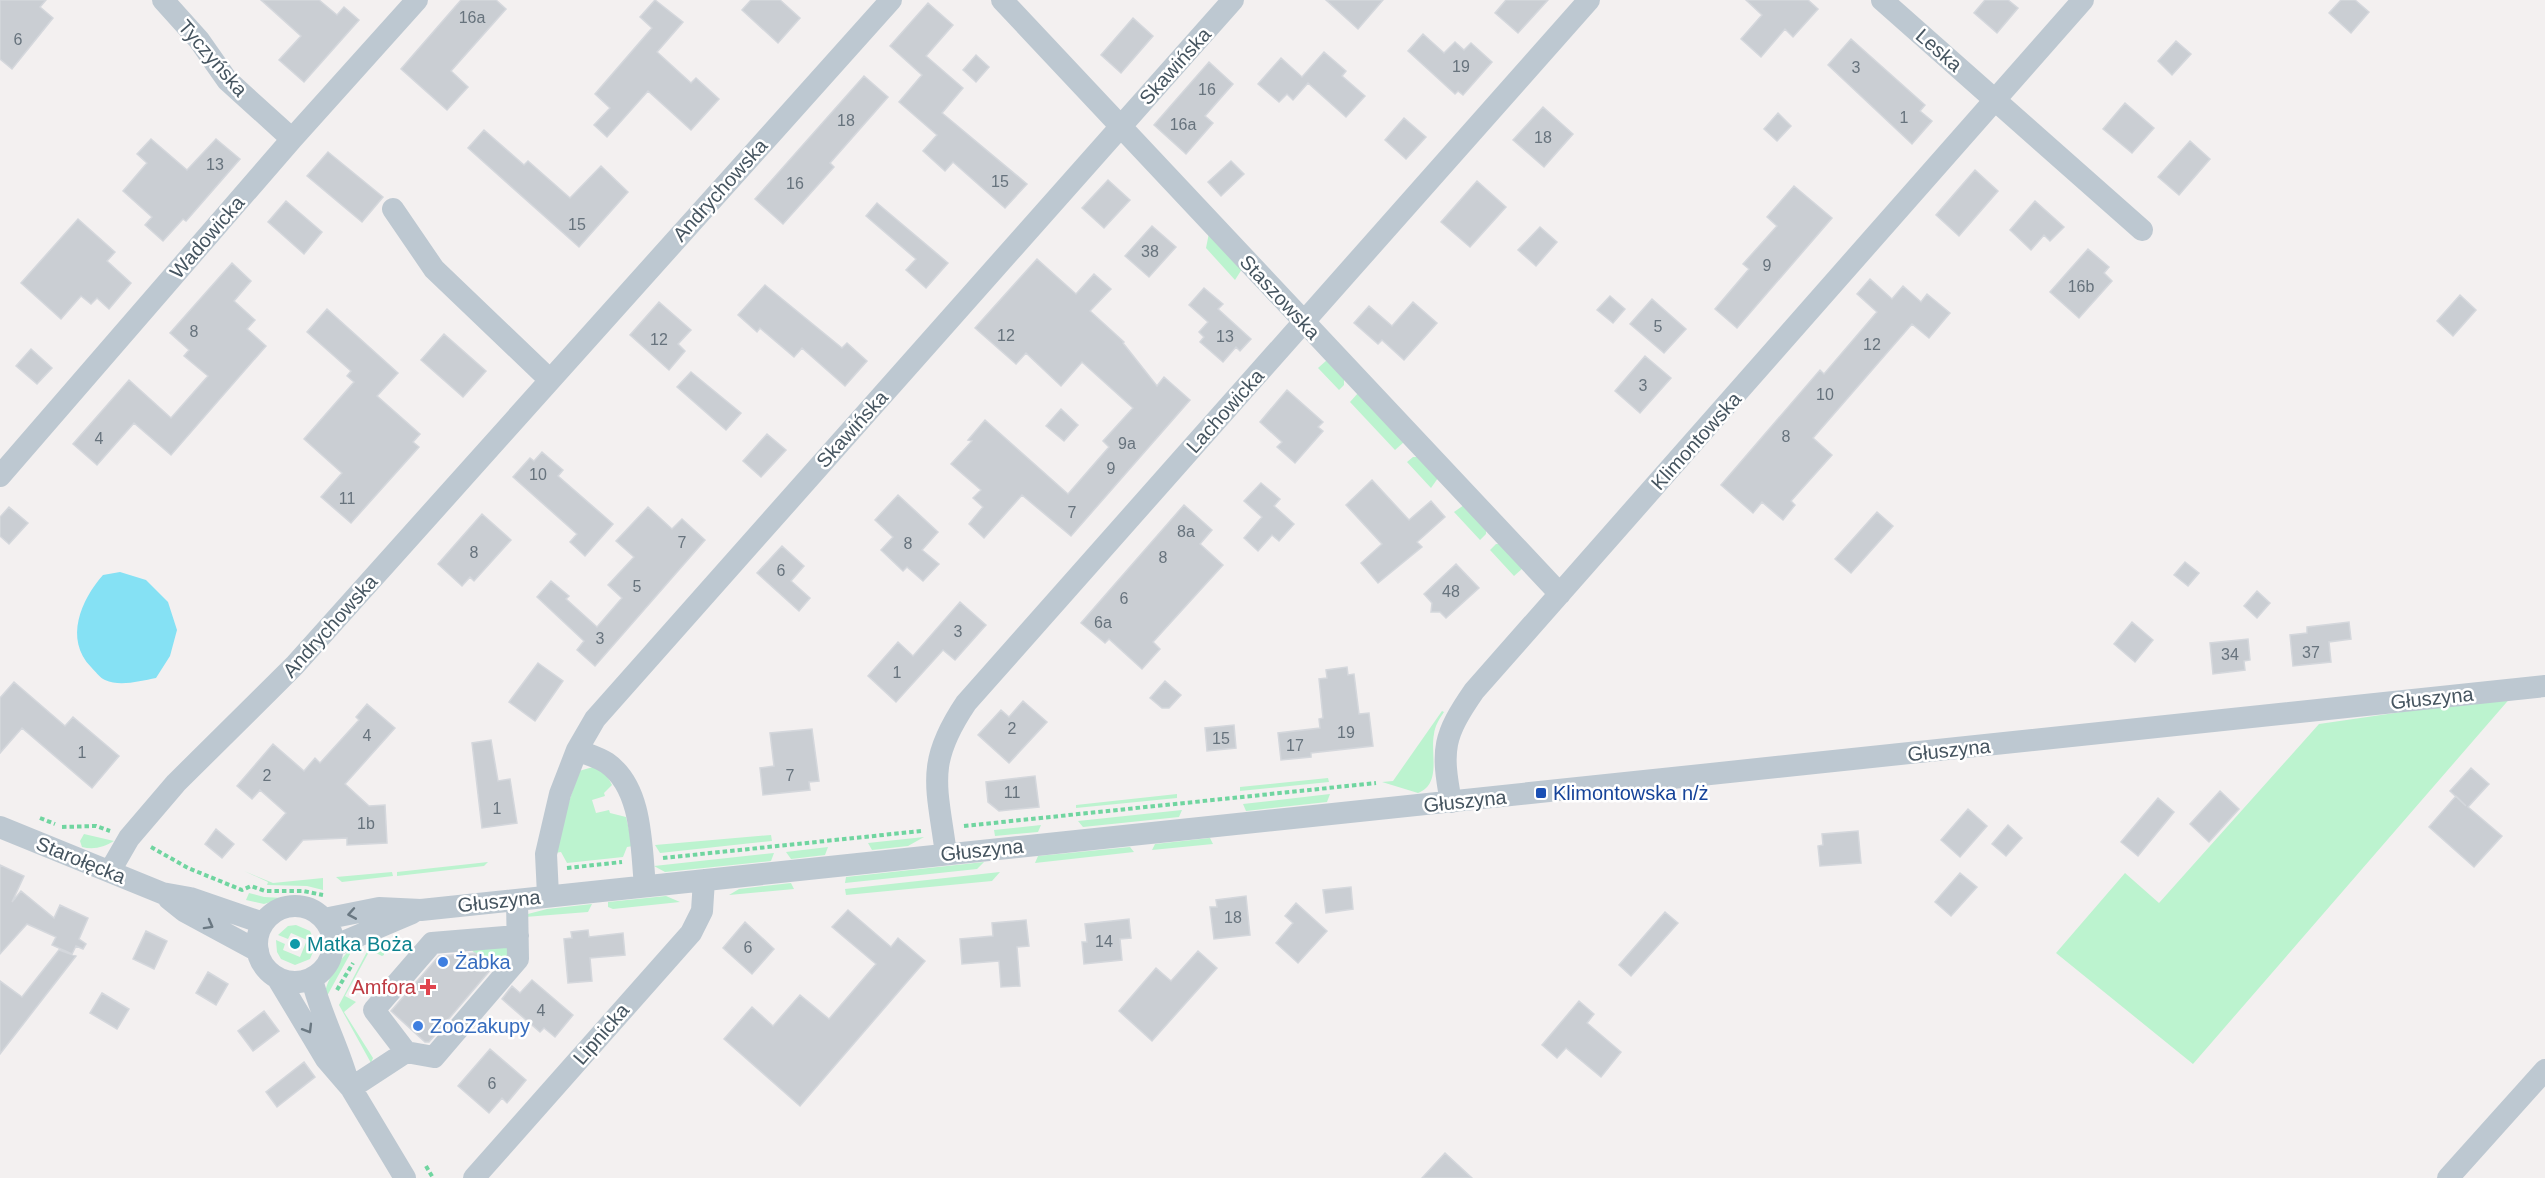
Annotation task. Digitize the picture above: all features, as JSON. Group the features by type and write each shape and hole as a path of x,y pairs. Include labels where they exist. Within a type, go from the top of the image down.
{"street":[{"name":"Tyczyńska","path":"163,0 199,40 227,81 292,139"},
{"name":"Wadowicka","path":"0,476 292,139 417,0"},
{"name":"Andrychowska","path":"110,871 129,838 176,783 295,665 891,0"},
{"name":"Staszowska","path":"1002,0 1560,594"},
{"name":"Skawińska","path":"549,895 547,846 560,794 577,750 595,719 1233,0"},
{"name":"Lachowicka","path":"946,854 935,772 947,731 966,703 1589,0"},
{"name":"Leska","path":"1882,0 1996,101"},
{"name":"Klimontowska","path":"1451,802 1445,761 1446,741 1452,725 1474,692 2083,0"},
{"path":"1996,101 2142,230"},
{"path":"393,209 434,269 550,380"},
{"name":"Głuszyna","path":"324,919 379,908 421,910 2545,686"},
{"path":"577,750 605,761 617,771 628,790 637,818 645,886"},
{"name":"Starołęcka","path":"0,827 162,894 184,911 258,951"},
{"name":"Lipnicka","path":"474,1178 691,933 702,911 705,880"},
{"name":"Starołęcka","path":"162,894 190,898 263,923"},
{"path":"517,900 518,936 518,959 434,1057 406,1052 374,1011 432,943 518,936"},
{"path":"293,906 315,911 324,919 332,932 334,946 327,966 312,979 289,982 278,979 268,972 258,951 258,937 263,923 281,909 293,906"},
{"name":"Głuszyna","path":"334,946 421,910"},
{"path":"278,979 326,1059 351,1088 405,1178"},
{"path":"312,979 320,1011 339,1050 351,1088"},
{"path":"351,1088 406,1052"},
{"path":"2448,1178 2545,1070"}],"path":[{"path":"548,870 1376,783"}],"green space":[{"path":"1209,233 1242,269 1235,280 1206,248"},
{"path":"1327,360 1344,379 1344,385 1339,390 1318,368"},
{"path":"1358,393 1404,442 1395,450 1350,402"},
{"path":"1413,457 1418,457 1438,478 1431,488 1407,462"},
{"path":"1464,505 1486,529 1486,534 1480,540 1454,512"},
{"path":"1496,544 1501,544 1523,568 1514,576 1490,550"},
{"path":"2512,696 2193,1064 2056,953 2125,873 2159,903 2319,724"},
{"path":"1442,711 1444,712 1434,734 1433,775 1425,789 1418,793 1382,782 1393,781"},
{"path":"593,767 604,770 612,785 604,793 605,796 592,800 596,813 609,810 610,813 626,817 633,846 627,847 623,857 567,863 561,852 555,853 555,845 579,771"},
{"path":"1328,778 1329,782 1240,791 1240,787"},
{"path":"1177,794 1177,798 1076,808 1076,805"},
{"path":"1330,794 1327,802 1246,811 1243,804"},
{"path":"1182,810 1179,817 1083,827 1078,821"},
{"path":"1041,825 1038,832 995,836 994,830"},
{"path":"84,834 114,841 99,847 82,847 80,841"},
{"path":"771,835 772,841 660,853 655,845"},
{"path":"924,837 908,846 872,850 868,843"},
{"path":"1210,838 1213,844 1152,850 1155,844"},
{"path":"828,847 825,855 791,859 786,852"},
{"path":"1130,847 1134,852 1035,863 1038,856"},
{"path":"774,853 771,861 665,872 654,866"},
{"path":"488,862 484,866 397,876 397,872"},
{"path":"984,862 977,869 845,883 846,877"},
{"path":"244,871 273,883 323,878 323,890 307,886 267,885 268,882"},
{"path":"392,872 393,876 342,882 336,877"},
{"path":"1000,872 992,881 846,895 845,889"},
{"path":"791,883 794,889 729,895 739,889"},
{"path":"249,893 264,897 284,898 264,904 246,900"},
{"path":"666,896 680,902 613,909 608,907 608,902"},
{"path":"592,904 588,912 525,917 524,915 547,909"},
{"path":"296,925 310,931 316,945 310,959 295,965 281,959 277,952 276,940 285,944 283,950 300,957 307,940 291,933 288,939 278,935 288,926"},
{"path":"383,941 384,955 370,950 345,996 356,1002 344,1012 373,1058 371,1063 339,1005 370,946"},
{"path":"507,943 510,955 499,974 468,947"},
{"path":"355,945 327,996 325,993 332,973"}],"water":[{"path":"120,572 146,580 168,602 177,630 170,656 156,678 124,683 105,680 91,667 78,644 79,620 88,596 103,575"}],"building":[{"path":"0,0 46,0 40,7 53,18 12,69 0,59"},
{"path":"261,0 319,0 337,15 344,7 359,20 304,82 279,60 301,36"},
{"path":"461,0 496,0 506,9 451,71 468,87 447,110 401,69"},
{"path":"655,0 683,22 657,52 691,83 696,78 719,99 691,130 648,91 607,137 594,125 610,108 595,94 652,28 640,17"},
{"path":"751,0 780,0 800,18 778,43 742,10"},
{"path":"1326,0 1383,0 1358,29"},
{"path":"1506,0 1548,0 1518,33 1495,13"},
{"path":"1746,0 1808,0 1818,9 1793,37 1785,29 1761,57 1741,39 1762,15"},
{"path":"1985,0 2008,0 2018,8 1997,33 1974,13"},
{"path":"2341,0 2355,0 2369,12 2351,33 2329,13"},
{"path":"928,3 953,25 926,56 963,88 942,113 1027,184 1005,208 953,162 945,171 923,151 937,135 899,102 922,75 890,46"},
{"path":"1133,18 1153,36 1121,73 1101,55"},
{"path":"1423,34 1444,53 1455,42 1464,50 1471,43 1492,62 1463,95 1458,91 1455,94 1408,51"},
{"path":"1851,39 1925,105 1920,111 1932,121 1912,144 1828,65"},
{"path":"2176,41 2191,54 2172,75 2158,61"},
{"path":"1324,52 1346,71 1342,76 1365,96 1346,117 1308,83 1293,100 1287,94 1279,102 1258,84 1281,58 1302,77"},
{"path":"976,55 989,67 976,82 963,70"},
{"path":"1209,62 1233,84 1205,116 1213,123 1186,154 1154,125"},
{"path":"864,76 888,97 830,163 834,167 783,224 755,199"},
{"path":"2125,103 2154,128 2132,153 2103,129"},
{"path":"1543,107 1573,134 1544,167 1513,140"},
{"path":"1778,113 1791,126 1777,141 1764,129"},
{"path":"1404,118 1426,137 1406,159 1385,140"},
{"path":"484,130 524,165 528,161 570,198 601,166 628,192 579,247 468,148"},
{"path":"151,139 187,170 216,139 240,159 186,221 183,219 163,241 145,225 152,217 123,191 147,163 137,154"},
{"path":"2190,141 2210,159 2179,195 2158,177"},
{"path":"328,152 383,197 362,222 307,176"},
{"path":"1231,161 1244,174 1221,196 1208,182"},
{"path":"1975,170 1998,191 1959,236 1936,215"},
{"path":"1108,180 1130,200 1104,228 1082,208"},
{"path":"1477,181 1506,207 1470,247 1441,222"},
{"path":"1794,186 1832,218 1737,328 1715,309 1749,269 1743,264 1777,226 1767,217"},
{"path":"286,201 322,232 304,254 268,222"},
{"path":"2035,201 2064,227 2050,241 2044,235 2031,250 2010,230"},
{"path":"877,203 948,263 926,288 906,270 916,259 866,216"},
{"path":"78,219 115,252 107,261 131,283 109,309 97,298 91,304 81,296 61,319 21,283"},
{"path":"1152,226 1176,247 1149,277 1125,256"},
{"path":"1540,227 1557,242 1536,266 1518,250"},
{"path":"2088,249 2109,267 2104,273 2112,281 2079,318 2050,292"},
{"path":"1037,259 1076,294 1094,274 1111,289 1090,311 1124,342 1157,386 1164,377 1190,400 1071,536 1022,495 984,538 969,524 983,507 973,498 981,490 951,464 972,441 968,440 985,420 1068,494 1109,447 1103,441 1133,408 1082,362 1061,386 1026,353 1016,364 975,328"},
{"path":"232,263 251,281 234,301 255,320 247,329 266,346 171,455 134,423 97,465 73,444 129,380 171,418 208,376 184,356 189,350 170,333"},
{"path":"1870,279 1892,299 1903,286 1921,302 1927,294 1950,313 1929,338 1912,324 1813,438 1832,455 1791,501 1795,505 1783,520 1762,502 1753,513 1721,485 1820,370 1824,374 1877,312 1857,294"},
{"path":"765,285 842,348 847,343 867,361 845,386 802,348 794,357 760,328 757,332 738,315"},
{"path":"1204,288 1223,304 1218,309 1251,339 1240,351 1236,347 1223,362 1200,342 1204,337 1199,332 1208,322 1189,305"},
{"path":"2460,295 2476,310 2453,336 2437,321"},
{"path":"1610,296 1625,309 1613,323 1597,310"},
{"path":"1652,299 1686,329 1664,353 1630,324"},
{"path":"659,302 691,330 678,344 685,351 669,370 630,335"},
{"path":"1413,302 1437,323 1404,360 1382,340 1378,344 1354,323 1369,306 1392,326"},
{"path":"327,309 398,373 377,396 420,434 413,442 419,447 351,523 321,497 342,473 304,439 354,382 347,376 351,371 307,332"},
{"path":"444,334 486,371 463,397 421,360"},
{"path":"31,349 52,368 37,384 16,366"},
{"path":"1645,356 1671,378 1640,413 1615,391"},
{"path":"691,372 741,413 726,430 677,387"},
{"path":"1287,390 1323,422 1318,427 1323,431 1295,463 1277,447 1282,442 1260,422"},
{"path":"1061,409 1078,425 1064,441 1046,426"},
{"path":"767,434 786,450 761,477 743,461"},
{"path":"542,452 563,470 558,476 613,524 585,556 570,542 577,534 513,477 530,458 534,461"},
{"path":"1372,480 1409,520 1431,501 1445,517 1417,542 1422,547 1378,583 1361,563 1382,544 1346,505"},
{"path":"1261,483 1280,499 1274,506 1294,524 1279,541 1272,535 1258,551 1244,538 1262,517 1244,501"},
{"path":"898,495 938,532 922,550 939,564 923,581 907,567 903,571 881,550 893,537 875,520"},
{"path":"1184,505 1212,530 1200,544 1223,565 1153,642 1160,649 1142,669 1109,639 1105,643 1081,623"},
{"path":"9,507 28,523 9,544 0,536 0,517"},
{"path":"648,507 672,529 682,519 705,540 595,666 577,650 584,641 537,597 551,581 569,596 566,599 597,627 622,598 608,585 634,557 616,541"},
{"path":"1877,512 1893,526 1851,573 1835,559"},
{"path":"482,514 511,540 474,581 470,577 462,586 438,564"},
{"path":"782,546 804,566 791,581 810,598 799,611 757,573"},
{"path":"2185,562 2199,573 2188,586 2174,575"},
{"path":"1456,564 1479,588 1446,618 1440,612 1431,612 1432,603 1424,594"},
{"path":"2257,591 2270,603 2257,618 2244,606"},
{"path":"960,602 986,625 955,660 943,650 896,702 868,676 898,642 913,656"},
{"path":"2132,622 2153,640 2135,662 2114,644"},
{"path":"2349,622 2351,639 2329,642 2331,662 2293,666 2290,635 2307,633 2307,627"},
{"path":"2248,639 2250,660 2244,661 2245,670 2213,674 2210,643"},
{"path":"538,663 563,681 535,721 509,702"},
{"path":"1347,667 1348,675 1354,674 1359,714 1369,713 1373,746 1311,753 1311,757 1281,760 1278,733 1320,728 1319,719 1323,718 1319,679 1327,678 1326,670"},
{"path":"1165,681 1181,695 1169,708 1162,708 1150,698"},
{"path":"14,682 65,726 73,717 119,756 92,788 22,728 0,753 0,698"},
{"path":"1023,701 1047,722 1009,763 978,735 1001,710 1009,717"},
{"path":"367,704 395,728 345,784 369,806 385,805 387,843 347,845 347,838 303,840 286,860 263,840 286,813 260,790 252,799 237,786 273,744 304,771 315,758 320,763 359,720 356,717"},
{"path":"1234,725 1236,748 1207,751 1205,728"},
{"path":"812,729 819,781 809,782 810,790 763,795 760,768 774,766 770,733"},
{"path":"491,740 498,781 510,779 517,823 482,828 472,743"},
{"path":"2471,768 2489,784 2468,807 2502,836 2474,867 2429,827 2456,796 2450,791"},
{"path":"1035,776 1039,807 999,811 988,802 986,782"},
{"path":"2220,791 2239,809 2209,842 2190,824"},
{"path":"2158,798 2174,812 2138,856 2121,842"},
{"path":"1968,809 1987,826 1960,857 1941,840"},
{"path":"2008,825 2022,838 2006,856 1992,844"},
{"path":"216,829 234,844 222,858 205,844"},
{"path":"1858,831 1861,863 1820,866 1818,846 1823,845 1822,834"},
{"path":"0,865 24,876 12,902 21,891 54,918 60,905 88,918 79,939 86,944 83,949 76,946 72,954 52,945 56,937 27,924 0,954"},
{"path":"1960,873 1977,887 1951,916 1935,902"},
{"path":"1351,887 1353,909 1326,913 1323,890"},
{"path":"1246,896 1250,935 1214,939 1210,907 1217,907 1216,900"},
{"path":"1296,903 1327,931 1298,963 1276,943 1293,923 1285,916"},
{"path":"848,910 891,947 898,938 925,961 800,1106 724,1039 752,1007 773,1026 800,995 829,1019 876,964 832,927"},
{"path":"1665,912 1678,923 1631,976 1619,965"},
{"path":"1129,919 1131,938 1120,939 1122,960 1084,964 1082,942 1087,942 1085,924"},
{"path":"1026,920 1029,946 1017,947 1020,986 1001,987 999,961 962,964 960,939 993,936 992,923"},
{"path":"745,922 774,949 752,974 723,948"},
{"path":"588,930 589,937 623,933 625,955 590,958 592,981 568,983 564,939 572,938 571,932"},
{"path":"146,931 167,941 154,969 133,959"},
{"path":"59,950 76,956 0,1054 0,981 22,997"},
{"path":"1198,951 1217,968 1152,1041 1119,1011 1156,968 1171,981"},
{"path":"475,953 492,968 429,1042 425,1042 391,1011 439,956"},
{"path":"208,972 228,984 216,1005 196,993"},
{"path":"532,980 573,1015 555,1037 544,1028 540,1032 502,999 512,986 520,993"},
{"path":"102,993 129,1009 117,1029 90,1013"},
{"path":"1579,1001 1594,1014 1587,1023 1621,1052 1601,1077 1566,1048 1557,1058 1542,1045"},
{"path":"264,1011 279,1031 253,1051 238,1031"},
{"path":"490,1049 526,1080 507,1103 502,1098 489,1113 458,1086"},
{"path":"304,1062 315,1077 277,1107 266,1092"},
{"path":"1445,1153 1472,1178 1422,1178"}],"place":[{"name":"Klimontowska n/ż","path":"1541,793"},
{"name":"Matka Boża","path":"295,944"},
{"name":"Żabka","path":"443,962"},
{"name":"Amfora","path":"428,987"},
{"name":"ZooZakupy","path":"418,1026"}]}
